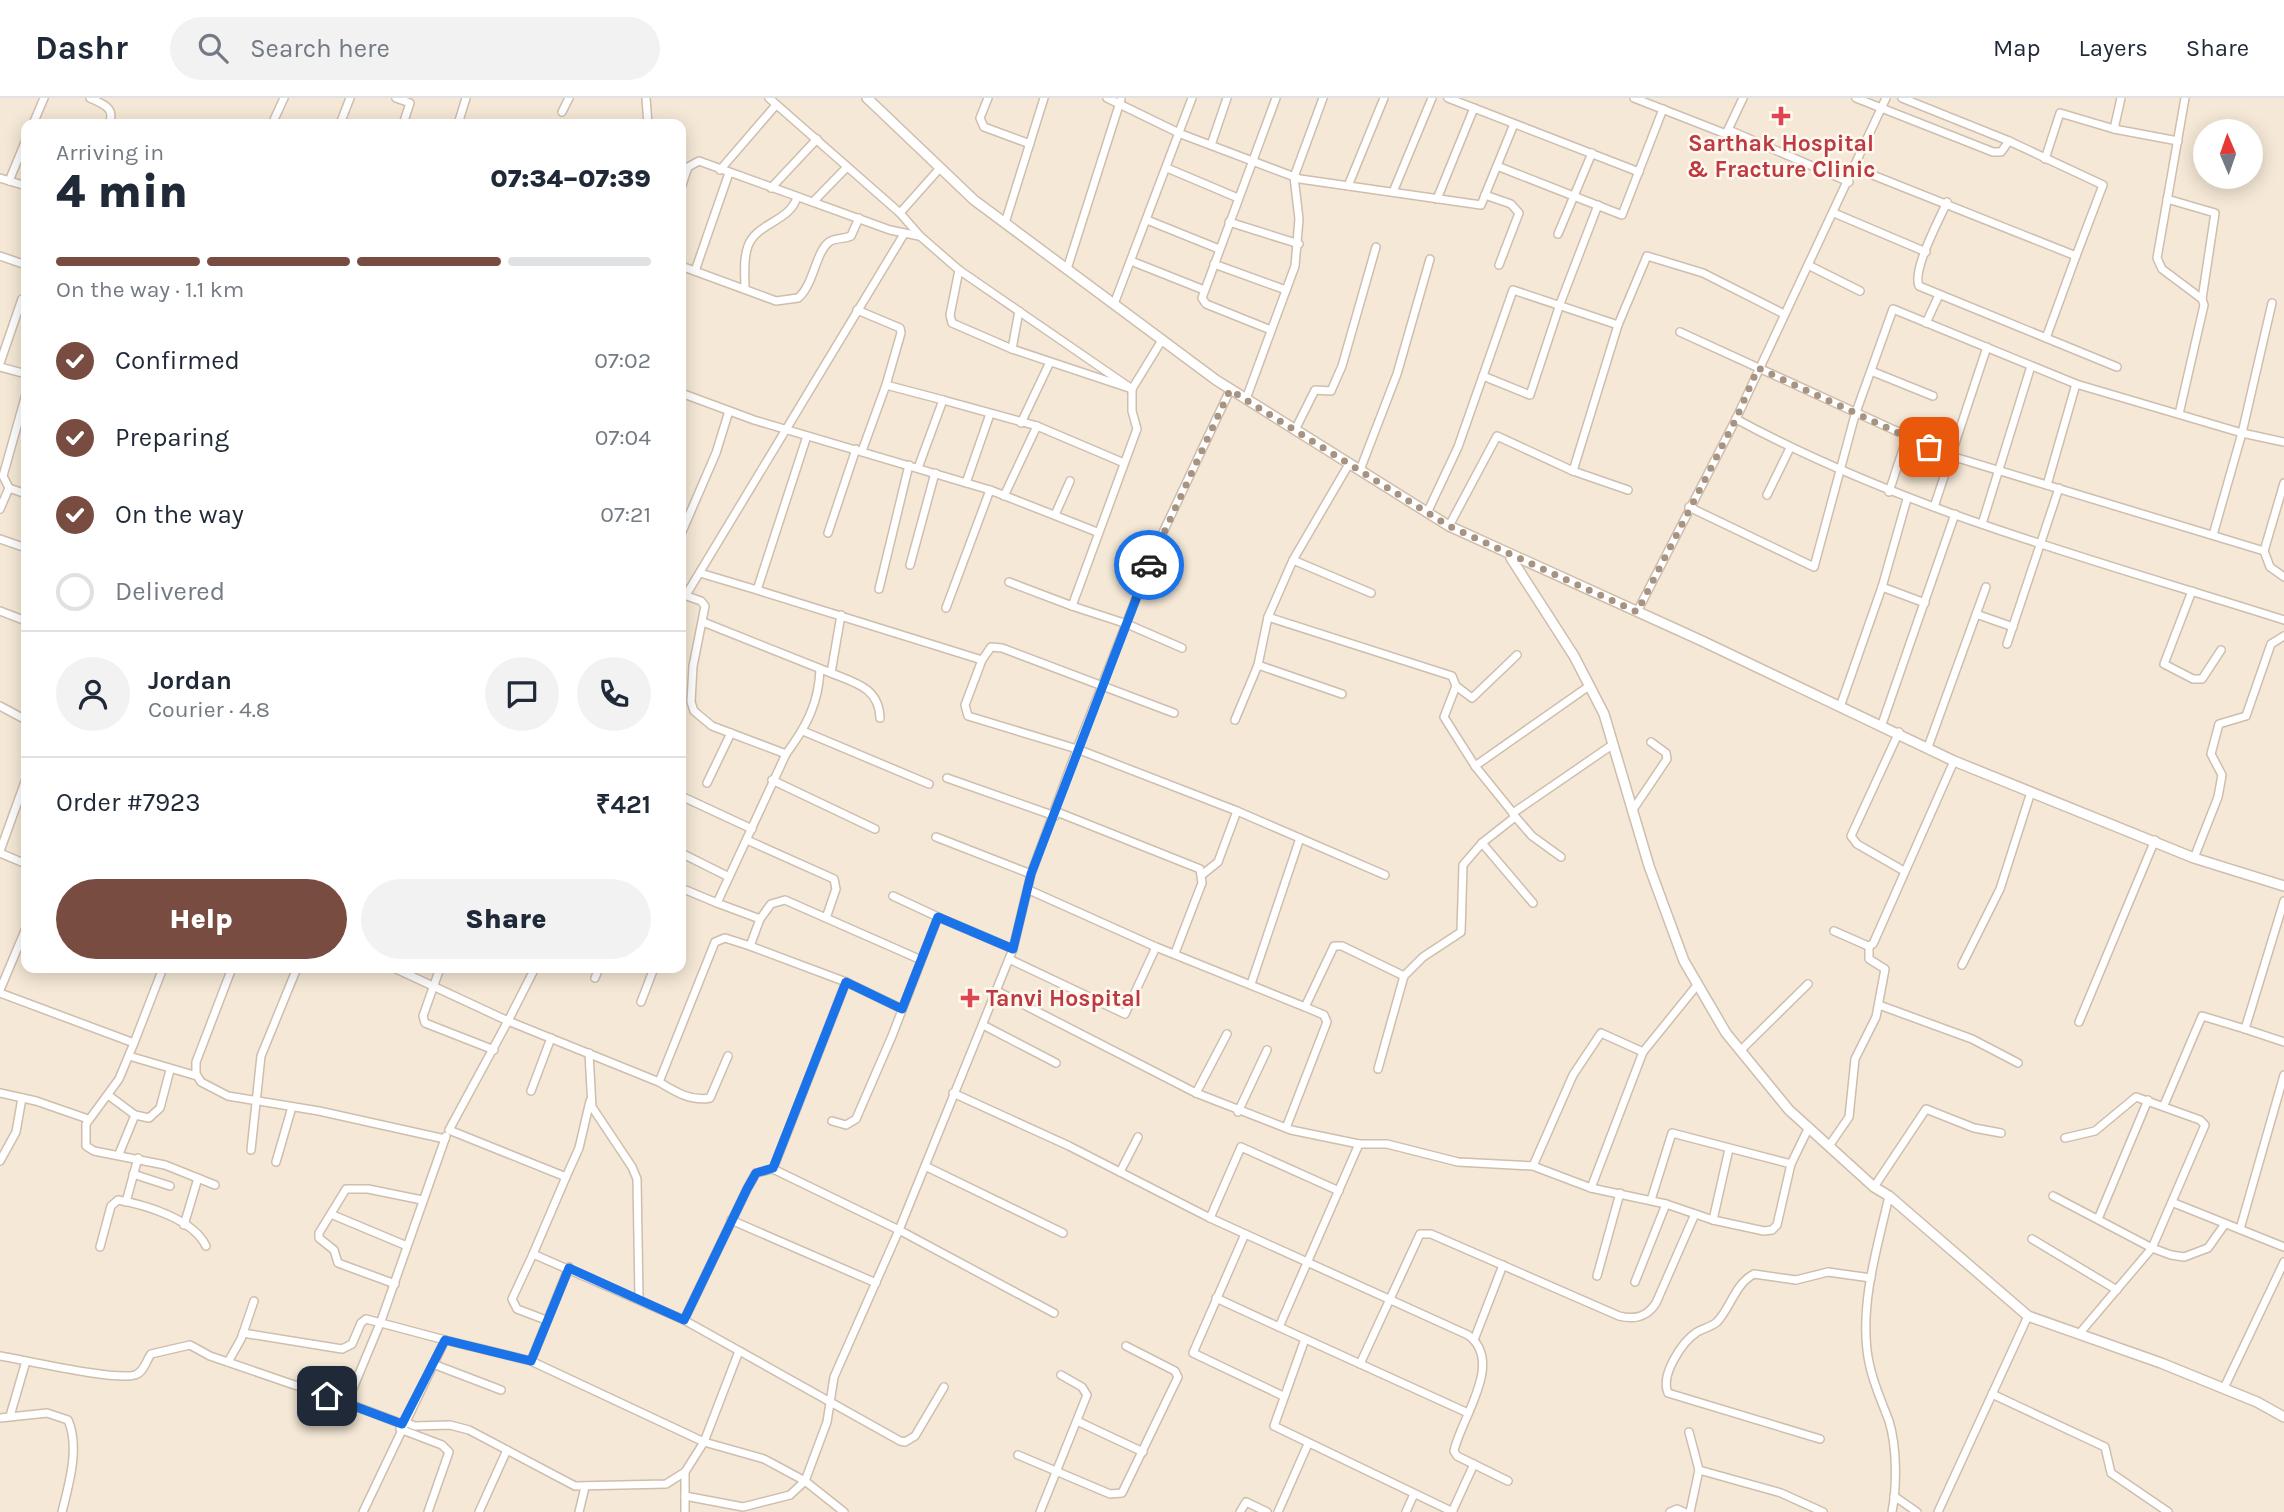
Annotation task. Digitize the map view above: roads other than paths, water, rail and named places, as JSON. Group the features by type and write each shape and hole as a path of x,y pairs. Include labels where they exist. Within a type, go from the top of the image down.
{"street":[{"path":"35,119 44,98"},
{"path":"90,98 108,106 111,111 110,119"},
{"path":"274,119 284,98"},
{"path":"342,119 350,98"},
{"path":"396,98 410,100 404,119"},
{"path":"460,119 466,98"},
{"path":"562,112 569,98"},
{"path":"646,98 648,119"},
{"path":"769,98 900,213 920,236 959,270 1132,389"},
{"path":"867,98 974,200 1162,340 1230,390 1449,526 1882,724 1954,761 2194,858 2284,886"},
{"path":"988,98 980,118 984,127 1030,144"},
{"path":"1005,223 1044,98"},
{"path":"1107,98 1120,100 1181,134 1294,177 1481,205 1514,124"},
{"path":"1114,304 1181,134 1192,98"},
{"path":"1211,145 1227,98"},
{"path":"1271,330 1204,303 1204,290 1276,98"},
{"path":"1246,399 1286,290 1299,244 1294,177 1323,98"},
{"path":"1348,186 1384,98"},
{"path":"1394,192 1432,98"},
{"path":"1448,98 1639,172"},
{"path":"1634,98 1726,134 1743,98"},
{"path":"1856,98 1993,152 2001,152 2009,141"},
{"path":"1637,612 1736,419 1886,98"},
{"path":"1902,98 2009,141 2103,185 2046,338"},
{"path":"2114,129 2121,98"},
{"path":"2185,98 2157,261 2162,268 2202,299"},
{"path":"1067,269 1120,100"},
{"path":"720,170 776,105"},
{"path":"1437,199 1474,108"},
{"path":"1497,166 1622,215 1663,109"},
{"path":"2045,159 2060,113 2114,129 2178,141"},
{"path":"1729,130 1849,182"},
{"path":"771,188 817,139"},
{"path":"9,181 21,152"},
{"path":"1559,234 1592,153"},
{"path":"686,177 692,163 699,161 904,234 920,236"},
{"path":"813,202 847,167"},
{"path":"900,213 940,168"},
{"path":"1167,168 1238,198"},
{"path":"1855,168 1947,202 2076,256"},
{"path":"695,271 729,173"},
{"path":"0,178 21,185"},
{"path":"1485,195 1511,204 1519,213 1499,265"},
{"path":"745,289 745,260 750,242 788,213 797,197"},
{"path":"2167,199 2215,213 2202,299 2204,309 2179,414"},
{"path":"1947,202 1926,252 1917,283 1939,295 2117,367"},
{"path":"1483,376 1530,395 1560,304 1598,205"},
{"path":"1834,213 1926,252"},
{"path":"686,268 776,301 798,298 811,280 825,246 830,241 855,234 859,218"},
{"path":"1147,220 1219,249"},
{"path":"1229,222 1299,244"},
{"path":"686,592 904,234"},
{"path":"1294,430 1315,390 1331,391 1342,366 1376,247"},
{"path":"0,256 21,263"},
{"path":"1573,471 1618,326 1647,256 1703,274 1784,314"},
{"path":"1360,470 1393,386 1430,259"},
{"path":"1131,261 1204,290"},
{"path":"1214,264 1286,290"},
{"path":"1808,265 1860,291"},
{"path":"959,270 950,315 952,323 1012,349 1132,389"},
{"path":"1427,513 1458,447 1513,290 1618,326"},
{"path":"1926,323 1939,295"},
{"path":"21,302 0,365 21,372"},
{"path":"2213,536 2242,433 2272,303"},
{"path":"1689,507 1814,567 1855,415 1893,309 2076,384 2242,433 2284,442"},
{"path":"828,533 899,346 900,328 857,310"},
{"path":"1012,349 1019,311"},
{"path":"1680,332 1855,415 1951,456 2264,551"},
{"path":"1072,606 1137,429 1132,411 1132,389 1162,340"},
{"path":"1934,507 1987,347"},
{"path":"1021,423 1050,362"},
{"path":"1982,523 2031,366"},
{"path":"1871,371 1933,396"},
{"path":"2047,485 2076,384"},
{"path":"886,385 1037,426 1124,463"},
{"path":"685,1496 743,1507 790,1495 805,1481 827,1422 834,1377 899,1230 1013,949 1031,874 1056,814 1076,750 1157,545 1230,390"},
{"path":"686,395 807,436 990,490 1097,532"},
{"path":"918,468 943,400"},
{"path":"686,522 716,453 729,411"},
{"path":"21,412 3,476 9,488 21,492"},
{"path":"967,483 990,414"},
{"path":"1736,419 1838,471 1907,499 2284,620"},
{"path":"1004,496 1037,426"},
{"path":"757,590 807,436"},
{"path":"1449,526 1497,436 1573,471 1628,490"},
{"path":"1889,492 1907,437"},
{"path":"1767,495 1790,448"},
{"path":"1235,720 1258,666 1268,617 1293,560 1349,464"},
{"path":"879,589 909,465"},
{"path":"909,565 935,473"},
{"path":"1055,515 1070,481"},
{"path":"2284,483 2264,551 2270,567 2284,577"},
{"path":"0,509 9,488"},
{"path":"2007,644 2059,488"},
{"path":"946,608 990,490"},
{"path":"1840,707 1882,587 1907,499"},
{"path":"1882,724 1955,514"},
{"path":"0,539 21,546"},
{"path":"1510,556 1574,656 1604,714 1632,811 1684,961 1727,1033 1789,1110 1874,1187 1889,1196 2028,1316 2224,1388 2284,1417"},
{"path":"1293,560 1371,593"},
{"path":"700,573 982,660"},
{"path":"1009,582 1127,624 1182,648"},
{"path":"1882,587 1925,603"},
{"path":"1928,747 1986,587"},
{"path":"2192,591 2164,664 2193,679 2202,679 2221,650"},
{"path":"686,596 705,607 693,666 691,702 701,719 786,754"},
{"path":"0,611 21,619"},
{"path":"1976,614 2013,627"},
{"path":"831,673 841,615"},
{"path":"1268,617 1452,676 1456,686 1472,698 1517,656"},
{"path":"703,622 872,692 880,706 880,718"},
{"path":"2194,858 2218,797 2222,775 2211,754 2220,724 2246,716 2271,644 2284,636"},
{"path":"1174,713 996,647 987,650 965,705 968,716 1076,750 1237,811 1385,875"},
{"path":"1258,666 1342,694"},
{"path":"717,903 772,780 803,731 817,701 820,669"},
{"path":"1456,686 1444,717 1475,766 1514,815 1532,836 1561,857"},
{"path":"1475,766 1589,686"},
{"path":"0,706 21,717"},
{"path":"803,731 929,784"},
{"path":"1899,732 1851,835 1857,844 1904,871"},
{"path":"707,783 731,733"},
{"path":"1632,811 1667,760 1666,753 1651,742"},
{"path":"1378,1069 1404,976 1423,957 1461,932 1463,865 1482,843 1514,815 1612,745"},
{"path":"1829,1146 1849,1117 1855,1059 1879,1005 1885,970 1869,959 1869,946 1954,761"},
{"path":"947,778 1056,814 1196,866 1203,874"},
{"path":"772,780 875,829"},
{"path":"1962,965 2000,890 2031,792"},
{"path":"21,793 0,852 21,862"},
{"path":"686,798 752,829"},
{"path":"1175,953 1203,874 1218,862 1237,811"},
{"path":"936,837 1031,874"},
{"path":"1251,984 1300,838"},
{"path":"747,840 834,879 836,889 826,918"},
{"path":"2079,1022 2155,840"},
{"path":"1482,843 1533,903"},
{"path":"686,856 729,877"},
{"path":"686,890 760,919"},
{"path":"1029,890 1156,947 1324,1015 1327,1022 1286,1128"},
{"path":"893,896 1013,949"},
{"path":"750,946 760,919 771,904 785,900 919,959"},
{"path":"2245,1029 2284,901"},
{"path":"832,1121 846,1125 856,1119 938,917"},
{"path":"1834,931 1869,946"},
{"path":"659,1082 715,942 725,938 846,982 902,1009"},
{"path":"21,940 0,992 134,1043"},
{"path":"1305,1007 1334,946 1342,946 1404,976"},
{"path":"1009,959 1125,1014 1156,947"},
{"path":"161,973 134,1043 108,1096 88,1119 84,1130 86,1146 94,1151 165,1165 215,1185"},
{"path":"197,1076 196,1062 230,973"},
{"path":"251,1150 261,1056 296,973"},
{"path":"406,973 508,1021 659,1082 681,1095 702,1100 710,1098 728,1056"},
{"path":"438,973 423,1016 425,1023 494,1050"},
{"path":"347,1403 381,1321 444,1139 494,1050 532,973"},
{"path":"595,978 597,973"},
{"path":"641,1002 652,973"},
{"path":"773,1168 846,982"},
{"path":"1591,1188 1643,1052 1698,984"},
{"path":"1741,1051 1808,984"},
{"path":"997,991 1196,1093 1238,1112 1286,1128 1359,1144 1387,1144 1458,1162 1533,1166 1591,1188 1651,1200 1713,1220 1764,1231 1775,1228 1791,1164 1809,1127"},
{"path":"1879,1005 1972,1039 2018,1063"},
{"path":"2164,1105 2202,1016 2284,1042"},
{"path":"983,1026 1056,1063"},
{"path":"1533,1166 1573,1075 1601,1033 1643,1052"},
{"path":"1196,1093 1227,1034"},
{"path":"531,1091 551,1038"},
{"path":"1238,1112 1267,1050"},
{"path":"546,1320 517,1309 512,1299 579,1148 590,1101 589,1053"},
{"path":"128,1056 197,1076 210,1088 228,1096 444,1139"},
{"path":"108,1096 135,1115 149,1118 156,1113 170,1070"},
{"path":"2240,1229 2281,1101 2284,1075"},
{"path":"0,1093 88,1119"},
{"path":"953,1093 1210,1218 1474,1340 1480,1352 1481,1376 1454,1451 1457,1456 1508,1481"},
{"path":"2066,1138 2095,1131 2135,1097 2164,1105 2206,1125 2152,1248 2079,1334"},
{"path":"0,1161 16,1132 22,1098"},
{"path":"2098,1220 2148,1100"},
{"path":"590,1101 637,1179 639,1298"},
{"path":"276,1163 292,1107"},
{"path":"1874,1187 1926,1109 1974,1128 2001,1133"},
{"path":"119,1154 135,1115"},
{"path":"449,1130 566,1177"},
{"path":"1651,1200 1672,1133 1791,1164"},
{"path":"1120,1172 1138,1137"},
{"path":"1279,1327 1359,1144"},
{"path":"1210,1218 1241,1147 1339,1191"},
{"path":"1713,1220 1729,1149"},
{"path":"126,1202 138,1158"},
{"path":"925,1166 1063,1233"},
{"path":"684,1320 756,1173 773,1168 899,1230 1054,1313"},
{"path":"133,1174 170,1186"},
{"path":"184,1225 198,1178"},
{"path":"394,1284 338,1263 334,1250 318,1236 333,1215 341,1193 352,1188 422,1200"},
{"path":"1597,1276 1620,1193"},
{"path":"1889,1196 1871,1278 1866,1347 1872,1378 1889,1423 1894,1496 1892,1512"},
{"path":"2053,1196 2152,1248 2178,1256 2201,1252 2213,1245 2225,1224"},
{"path":"100,1247 111,1206 118,1200 157,1212 184,1225 201,1236 206,1246"},
{"path":"2174,1203 2284,1247"},
{"path":"1635,1282 1666,1204"},
{"path":"1360,1364 1418,1236 1423,1233 1619,1316 1639,1317 1656,1303 1695,1214"},
{"path":"333,1215 407,1246"},
{"path":"731,1220 876,1283"},
{"path":"1245,1234 1193,1353 1283,1396"},
{"path":"2032,1239 2117,1290"},
{"path":"533,1254 639,1298 684,1320 892,1438 905,1442 915,1436 944,1387"},
{"path":"1474,1340 1503,1265"},
{"path":"2224,1388 2281,1267"},
{"path":"531,1361 569,1268"},
{"path":"1820,1439 1668,1393 1666,1389 1670,1367 1694,1334 1718,1321 1745,1281 1754,1274 1800,1280 1828,1272 1871,1278"},
{"path":"1216,1298 1468,1413"},
{"path":"228,1363 243,1333 254,1301"},
{"path":"1938,1512 2028,1316"},
{"path":"243,1333 342,1349 352,1344 364,1320 381,1321 531,1361 704,1442 764,1460 805,1481 844,1512"},
{"path":"1305,1339 1274,1426 1453,1512 1474,1464"},
{"path":"363,1512 402,1425 445,1340"},
{"path":"0,1356 128,1376 140,1371 151,1354 190,1345 228,1363 347,1403 442,1444 449,1452 428,1512"},
{"path":"1018,1455 1117,1496 1124,1491 1178,1377 1171,1369 1126,1346"},
{"path":"402,1425 461,1427 564,1482 585,1487 666,1484 685,1472 704,1442 738,1351"},
{"path":"10,1416 26,1361"},
{"path":"433,1364 501,1390"},
{"path":"1040,1512 1086,1392 1060,1375"},
{"path":"1992,1394 2105,1447 2111,1473 2168,1512"},
{"path":"0,1418 47,1413 68,1420 72,1447 71,1472 62,1512"},
{"path":"1077,1421 1143,1452"},
{"path":"1689,1432 1699,1470 1690,1512"},
{"path":"1278,1512 1308,1444"},
{"path":"479,1512 506,1450"},
{"path":"1699,1470 1781,1493 1823,1512"},
{"path":"685,1472 685,1512"},
{"path":"579,1512 585,1487"},
{"path":"1406,1512 1414,1494"},
{"path":"1894,1496 1917,1512"},
{"path":"1240,1512 1246,1502 1267,1512"},
{"path":"1670,1512 1676,1509 1684,1512"}],"place":[{"name":"Sarthak Hospital & Fracture Clinic","path":"1781,116"},
{"name":"Tanvi Hospital","path":"970,998"}]}
